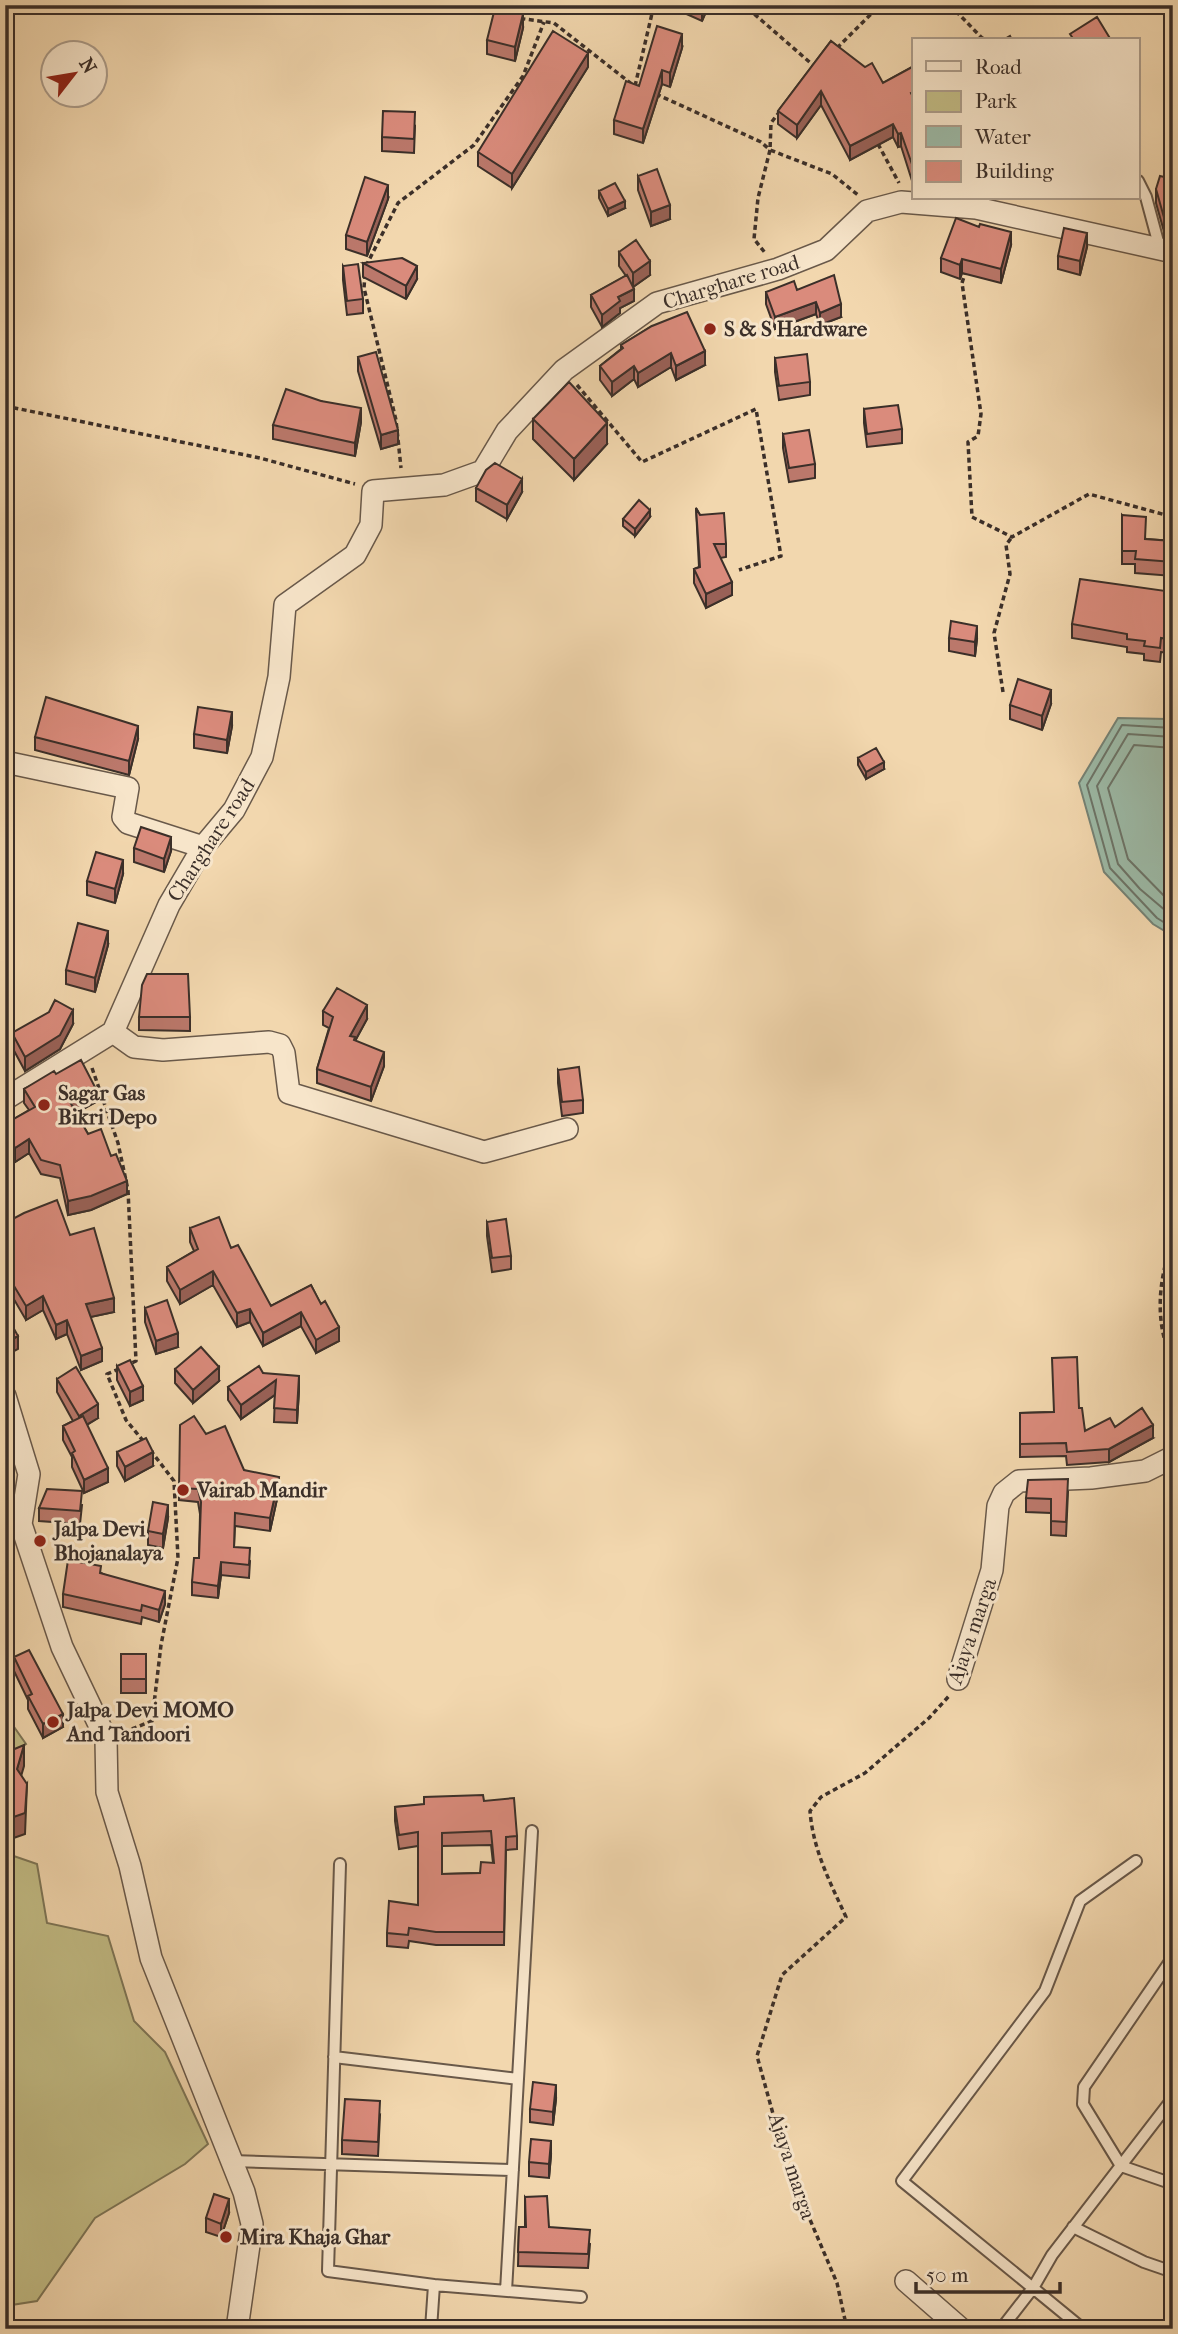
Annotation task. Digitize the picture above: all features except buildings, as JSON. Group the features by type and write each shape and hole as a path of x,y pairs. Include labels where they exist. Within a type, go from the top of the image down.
{"street":[{"path":"867,211 910,202 976,208 1166,251"},
{"name":"Charghare road","path":"113,1032 169,905 203,847 234,810 262,757 279,677 285,605 355,555 371,525 381,490 444,485 483,471 507,431 564,370 657,303 778,269 826,250 867,211"},
{"path":"5,762 128,788 123,817 128,823 203,847"},
{"path":"5,1099 113,1032 134,1047 163,1050 269,1042 280,1045 284,1053 289,1093 484,1152 567,1129"},
{"path":"5,1396 29,1474 21,1524 62,1647 106,1738 107,1793 130,1866 151,1958 232,2161 252,2224 237,2329"},
{"name":"Ajaya marga","path":"958,1679 992,1570 998,1506 1004,1493 1019,1481 1091,1478 1145,1471 1173,1457"},
{"path":"906,2281 961,2329"}],"lane":[{"path":"1140,185 1166,251"},
{"path":"506,2291 532,1831"},
{"path":"1083,2329 902,2181 1045,1991 1080,1901 1136,1861"},
{"path":"340,1864 328,2271 434,2286 581,2297"},
{"path":"1173,1957 1084,2087 1083,2104 1121,2166 1173,2184"},
{"path":"334,2057 518,2079"},
{"path":"1001,2329 1033,2288 1052,2255 1173,2098"},
{"path":"232,2161 513,2170"},
{"path":"1073,2227 1144,2262 1173,2272"},
{"path":"431,2329 434,2286"}],"path":[{"path":"513,5 517,18 554,23 642,89"},
{"path":"635,86 653,5"},
{"path":"722,5 752,12 822,74"},
{"path":"833,51 880,5"},
{"path":"950,5 982,38"},
{"path":"5,405 260,458 381,490 402,466 396,420 364,288 366,262 398,203 474,145 523,76 544,22"},
{"path":"807,76 814,66 824,59"},
{"path":"651,92 761,142 770,150 832,174 857,193 867,211"},
{"path":"778,269 754,239 758,198 770,150 771,122 786,104"},
{"path":"873,134 910,202"},
{"path":"966,270 962,283 981,414 978,436 968,442 972,517 1012,537"},
{"path":"564,370 642,462 756,409 781,556 738,570"},
{"path":"1003,692 994,633 1010,574 1006,545 1012,537 1089,494 1173,517"},
{"path":"86,1051 118,1143 128,1190 136,1361 107,1374 126,1420 174,1481 178,1558 161,1645 152,1721 106,1738"},
{"path":"1173,1241 1165,1262 1159,1314 1173,1362"},
{"name":"Ajaya marga","path":"847,2329 837,2283 788,2168 757,2056 782,1975 846,1917 822,1864 812,1831 810,1811 821,1797 865,1773 929,1718 947,1700 958,1679"}],"green space":[{"path":"5,1714 26,1744 5,1759"},
{"path":"5,1853 37,1864 47,1923 108,1936 134,2021 165,2052 208,2144 185,2164 95,2218 37,2301 5,2306"}],"water":[{"path":"1118,718 1168,719 1173,724 1173,936 1153,924 1104,872 1079,783"}],"place":[{"name":"S & S Hardware","path":"710,329"},
{"name":"Sagar Gas Bikri Depo","path":"44,1105"},
{"name":"Vairab Mandir","path":"183,1490"},
{"name":"Jalpa Devi Bhojanalaya","path":"40,1541"},
{"name":"Jalpa Devi MOMO And Tandoori","path":"53,1722"},
{"name":"Mira Khaja Ghar","path":"226,2237"}]}
